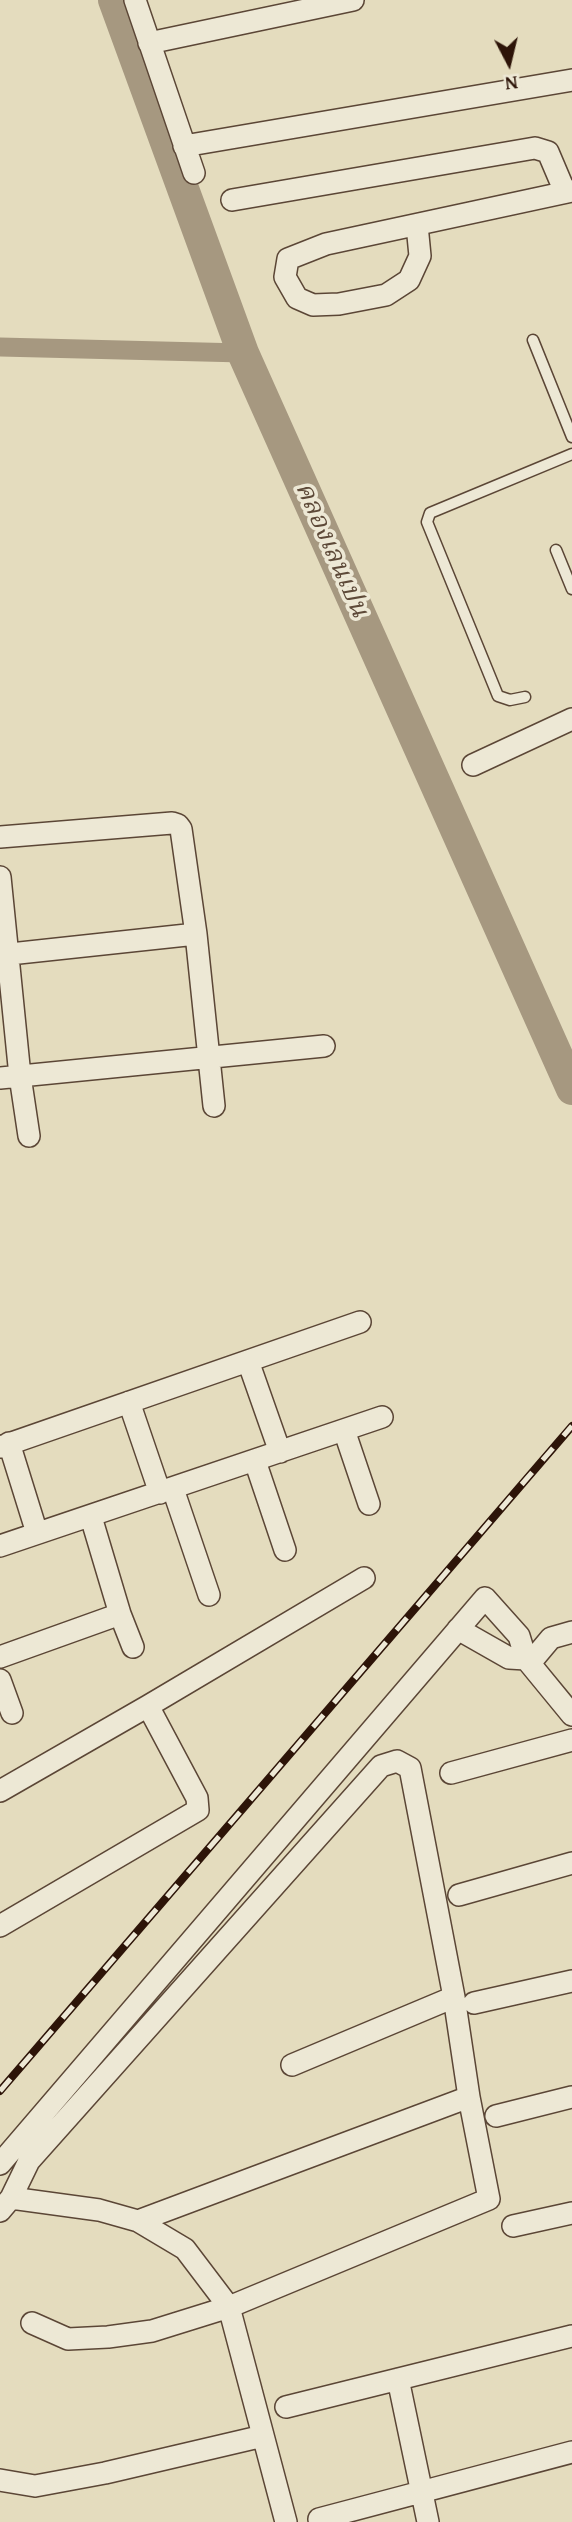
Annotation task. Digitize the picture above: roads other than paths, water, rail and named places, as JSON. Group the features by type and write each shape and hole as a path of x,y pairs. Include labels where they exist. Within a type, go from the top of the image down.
{"street":[{"path":"135,0 194,173"},
{"path":"149,43 353,0"},
{"path":"184,146 572,80"},
{"path":"232,200 535,148 548,152 569,191 326,244 288,259 285,277 297,298 313,305 339,304 386,295 409,280 420,256 417,225"},
{"path":"472,765 572,719"},
{"path":"0,837 172,823 178,825 181,829 195,934 214,1106"},
{"path":"0,877 10,1077 29,1136"},
{"path":"4,955 195,934"},
{"path":"10,1077 324,1046"},
{"path":"37,1533 5,1445 360,1322"},
{"path":"248,1361 280,1452"},
{"path":"129,1402 209,1595"},
{"path":"0,1546 382,1417"},
{"path":"344,1430 369,1504"},
{"path":"255,1461 285,1550"},
{"path":"91,1517 120,1614 133,1647"},
{"path":"0,1791 364,1578"},
{"path":"0,2164 485,1598 519,1636 528,1661 572,1715"},
{"path":"0,1657 120,1614"},
{"path":"458,1629 509,1658 528,1661"},
{"path":"528,1661 551,1638 572,1633"},
{"path":"0,1680 12,1713"},
{"path":"0,1926 198,1810 197,1798 148,1706"},
{"path":"451,1773 572,1740"},
{"path":"32,2323 68,2339 152,2331 229,2306 489,2199 469,2097 464,2000 410,1768 397,1761 381,1766 29,2161 5,2205 99,2210 138,2221 185,2249 229,2306 286,2522"},
{"path":"459,1895 572,1863"},
{"path":"292,2065 464,2000 572,1981"},
{"path":"138,2221 469,2097"},
{"path":"496,2116 572,2097"},
{"path":"513,2226 572,2213"},
{"path":"286,2407 572,2336"},
{"path":"398,2379 428,2522"},
{"path":"0,2480 35,2486 105,2473 263,2436"},
{"path":"319,2519 572,2452"}],"lane":[{"path":"533,340 572,438"},
{"path":"525,697 510,700 498,696 427,522 430,513 572,454"},
{"path":"556,550 572,589"}],"waterway":[{"name":"คลองเลนเปน","path":"114,0 243,353 572,1089"},
{"path":"0,347 243,353"}],"railway":[{"path":"0,2091 572,1426"}]}
